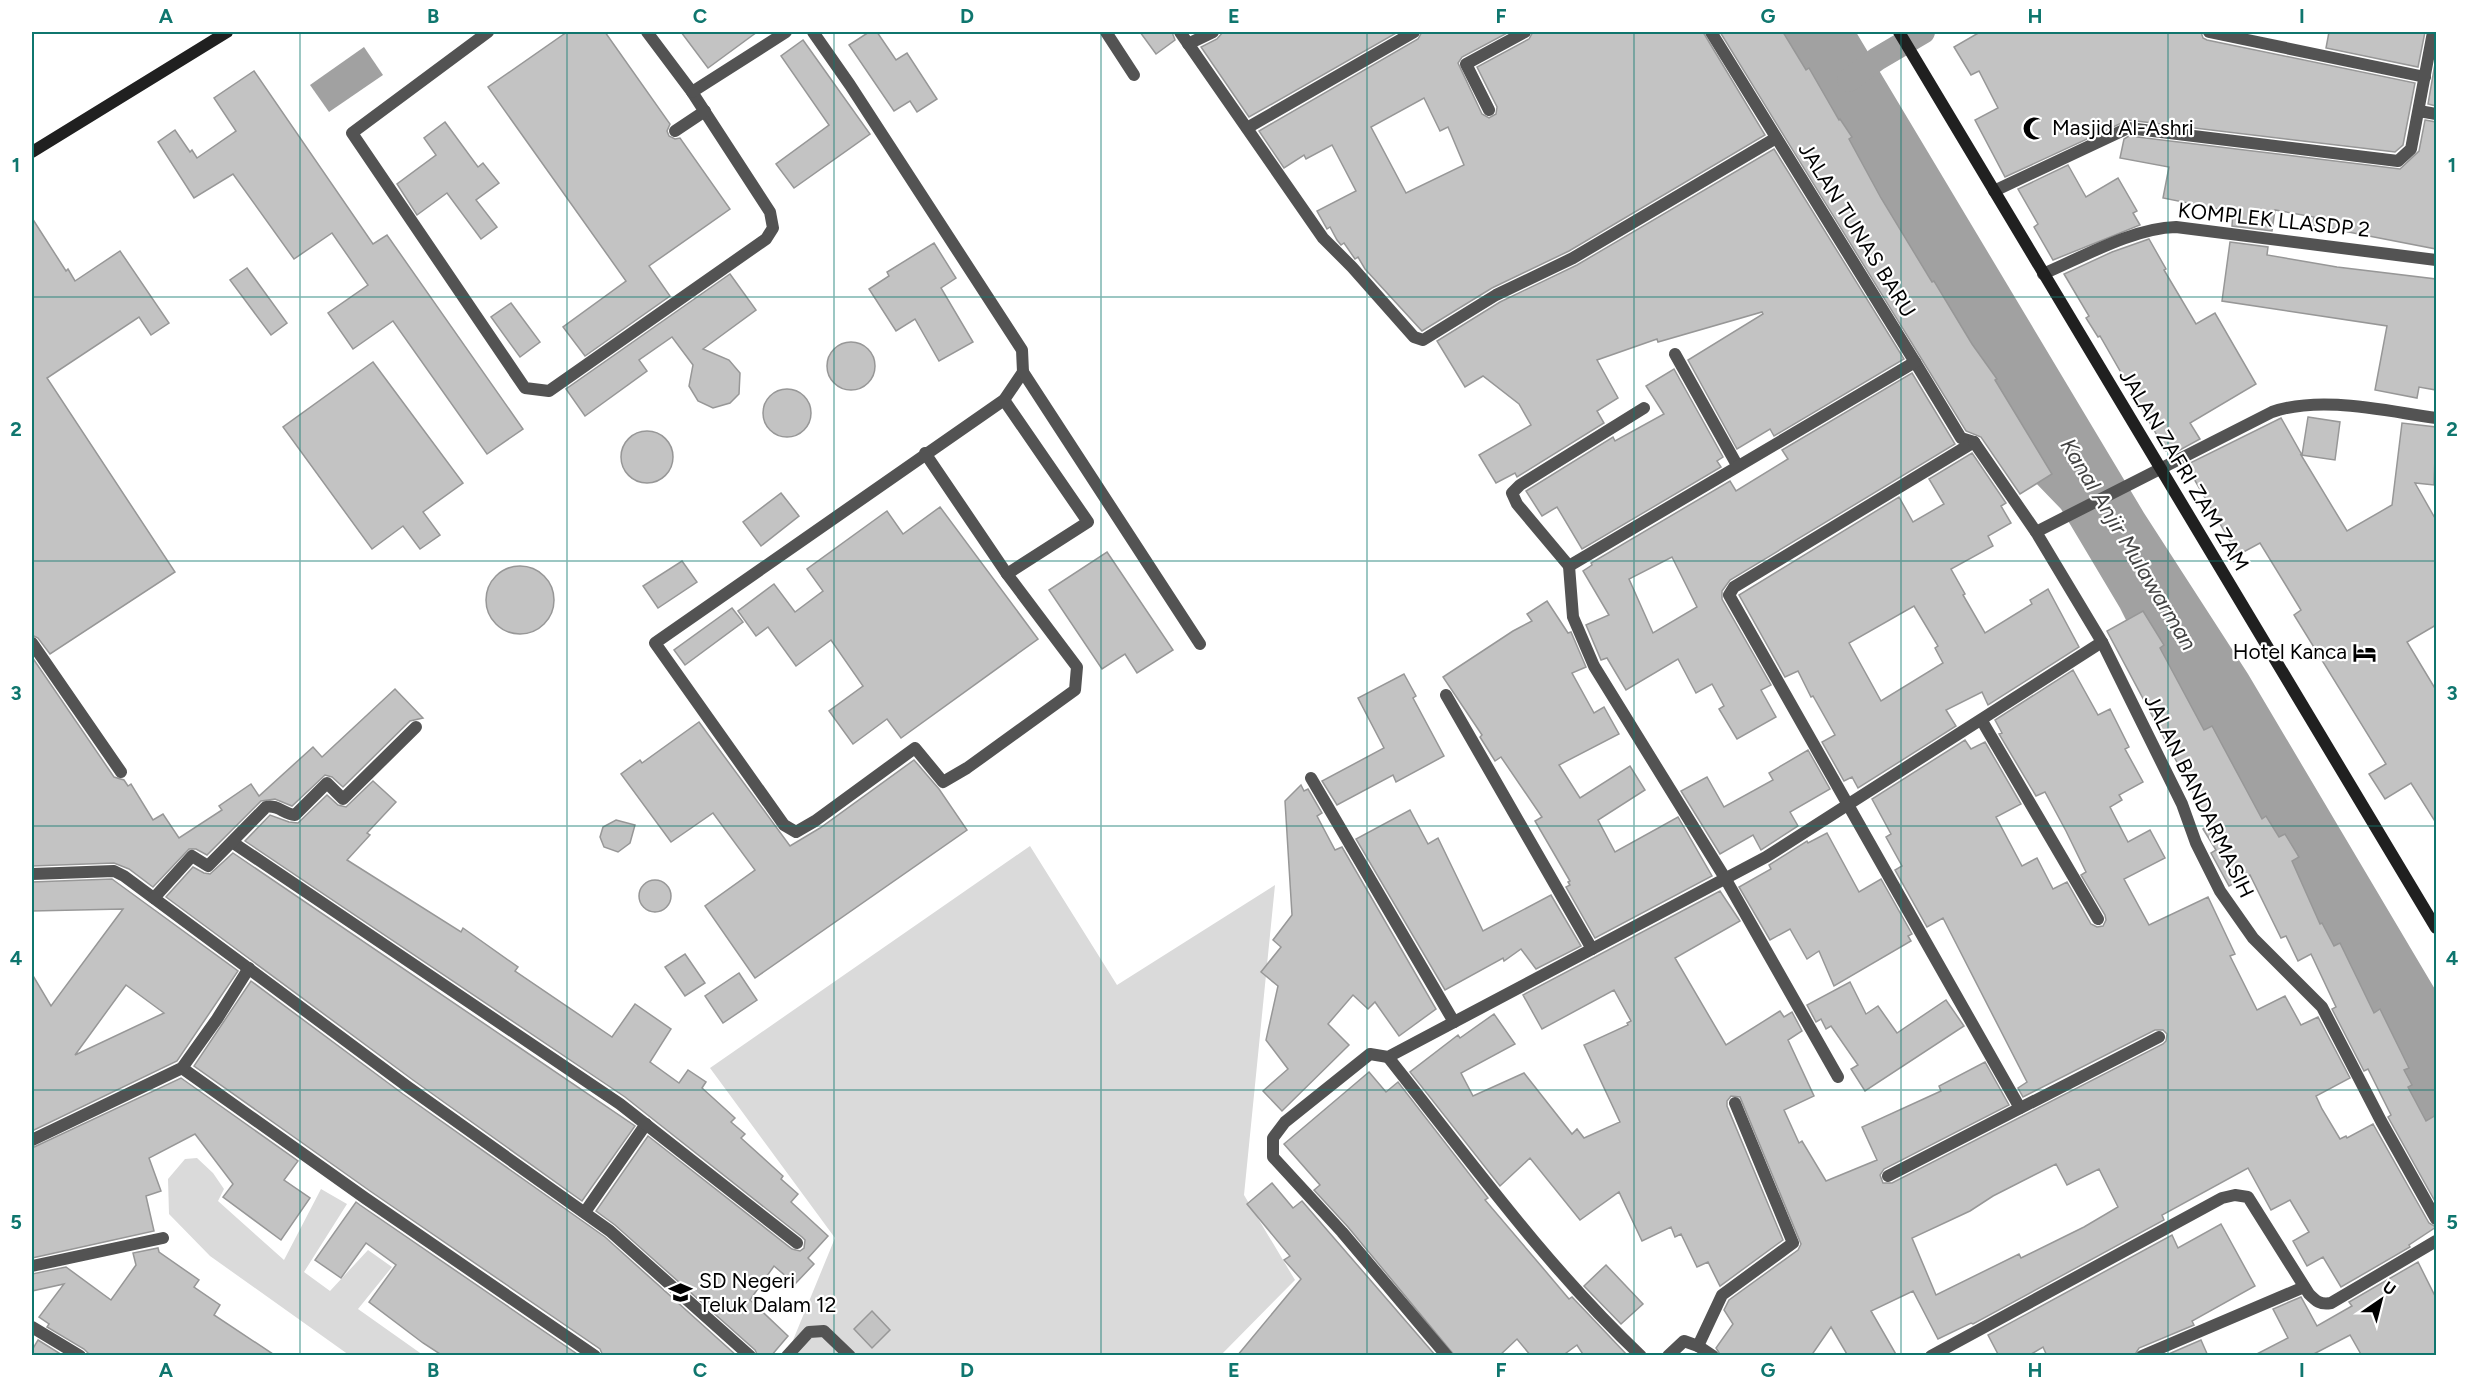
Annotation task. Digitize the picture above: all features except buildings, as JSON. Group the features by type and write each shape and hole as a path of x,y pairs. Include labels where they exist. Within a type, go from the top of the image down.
{"main road":[{"path":"32,152 227,32"},
{"name":"JALAN ZAFRI ZAM ZAM","path":"1899,32 2435,923"}],"street":[{"path":"488,32 352,133 525,388 549,391 766,239 773,228 770,212 705,111 647,32"},
{"path":"692,92 786,32"},
{"path":"813,32 857,94 1022,351 1023,372 1200,644"},
{"path":"1106,32 1134,75"},
{"path":"1180,32 1323,238 1419,340 1423,340 1496,295 1573,258 1776,138"},
{"path":"1188,44 1213,32"},
{"path":"1247,128 1414,32"},
{"path":"1489,110 1466,64 1525,32"},
{"name":"JALAN TUNAS BARU","path":"1711,32 1932,393 1961,438 1974,442"},
{"path":"2209,32 2425,76"},
{"path":"1994,191 2128,128 2398,162 2411,149 2425,76 2432,58 2433,32"},
{"path":"675,131 705,111"},
{"path":"2419,111 2436,114"},
{"name":"KOMPLEK LLASDP 2","path":"2043,274 2113,244 2160,228 2188,229 2436,260"},
{"path":"1675,354 1737,465"},
{"path":"1569,566 1915,362"},
{"path":"925,453 1008,574 1077,667 1075,690 967,768 943,782 915,748 815,821 796,832 784,825 655,643 925,453 1004,400 1023,372"},
{"path":"1004,400 1088,522 1008,574"},
{"path":"2036,532 2284,407 2306,404 2338,405 2436,418"},
{"path":"1644,408 1520,485 1512,493 1517,504 1569,566 1573,617 1594,666 1725,879 1838,1077"},
{"path":"1974,442 1734,587 1729,595 2020,1108"},
{"name":"JALAN BANDARMASIH","path":"1974,442 2036,532 2102,642 2182,804 2196,843 2220,891 2253,938 2322,1007 2381,1121 2436,1219"},
{"path":"1447,1356 1342,1232 1273,1157 1271,1150 1273,1138 1285,1122 1370,1054 1388,1057 1766,857 1982,721 2102,642"},
{"path":"32,643 121,772"},
{"path":"1446,695 1592,949"},
{"path":"1982,721 2098,919"},
{"path":"154,898 192,856 208,866 266,807 274,806 288,814 295,815 327,783 343,799 416,727"},
{"path":"1311,778 1454,1022"},
{"path":"232,842 620,1104 797,1243"},
{"path":"32,874 114,872 124,876 408,1088 610,1231 750,1356"},
{"path":"32,1140 182,1068 217,1019 249,968"},
{"path":"1888,1176 2159,1036"},
{"path":"1388,1057 1515,1218 1600,1317 1641,1356"},
{"path":"182,1068 365,1198 595,1356"},
{"path":"1698,1346 1722,1295 1793,1243 1735,1102"},
{"path":"585,1212 646,1125"},
{"path":"1931,1356 2222,1198 2235,1195 2248,1197 2304,1287 2317,1302 2324,1305 2436,1241"},
{"path":"32,1266 163,1238"},
{"path":"2142,1356 2304,1287"},
{"path":"32,1327 80,1356"},
{"path":"787,1356 809,1332 824,1331 850,1356"},
{"path":"1668,1356 1684,1341 1698,1346 1713,1356"}],"shaded area":[{"path":"1030,846 1117,985 1275,885 1244,1195 1295,1280 1221,1355 791,1355 789,1350 835,1238 710,1068"},
{"path":"197,1158 213,1173 224,1189 218,1201 284,1260 321,1189 347,1204 304,1272 330,1291 368,1250 392,1267 358,1309 423,1355 349,1355 210,1256 169,1214 168,1179 185,1159"}],"water":[{"name":"Kanal Anjir Mulawarman","path":"1746,32 1856,32 2144,513 2248,674 2436,991 2436,1163 2317,944 2216,800 2120,608 2061,509 1976,421 1920,338"},
{"path":"364,47 383,75 329,112 310,85"}],"waterway":[{"path":"1849,80 1877,59 1923,32"}],"place":[{"name":"Masjid Al-Ashri","path":"2034,128"},
{"name":"Hotel Kanca","path":"2365,652"},
{"name":"SD Negeri Teluk Dalam 12","path":"681,1293"}]}
